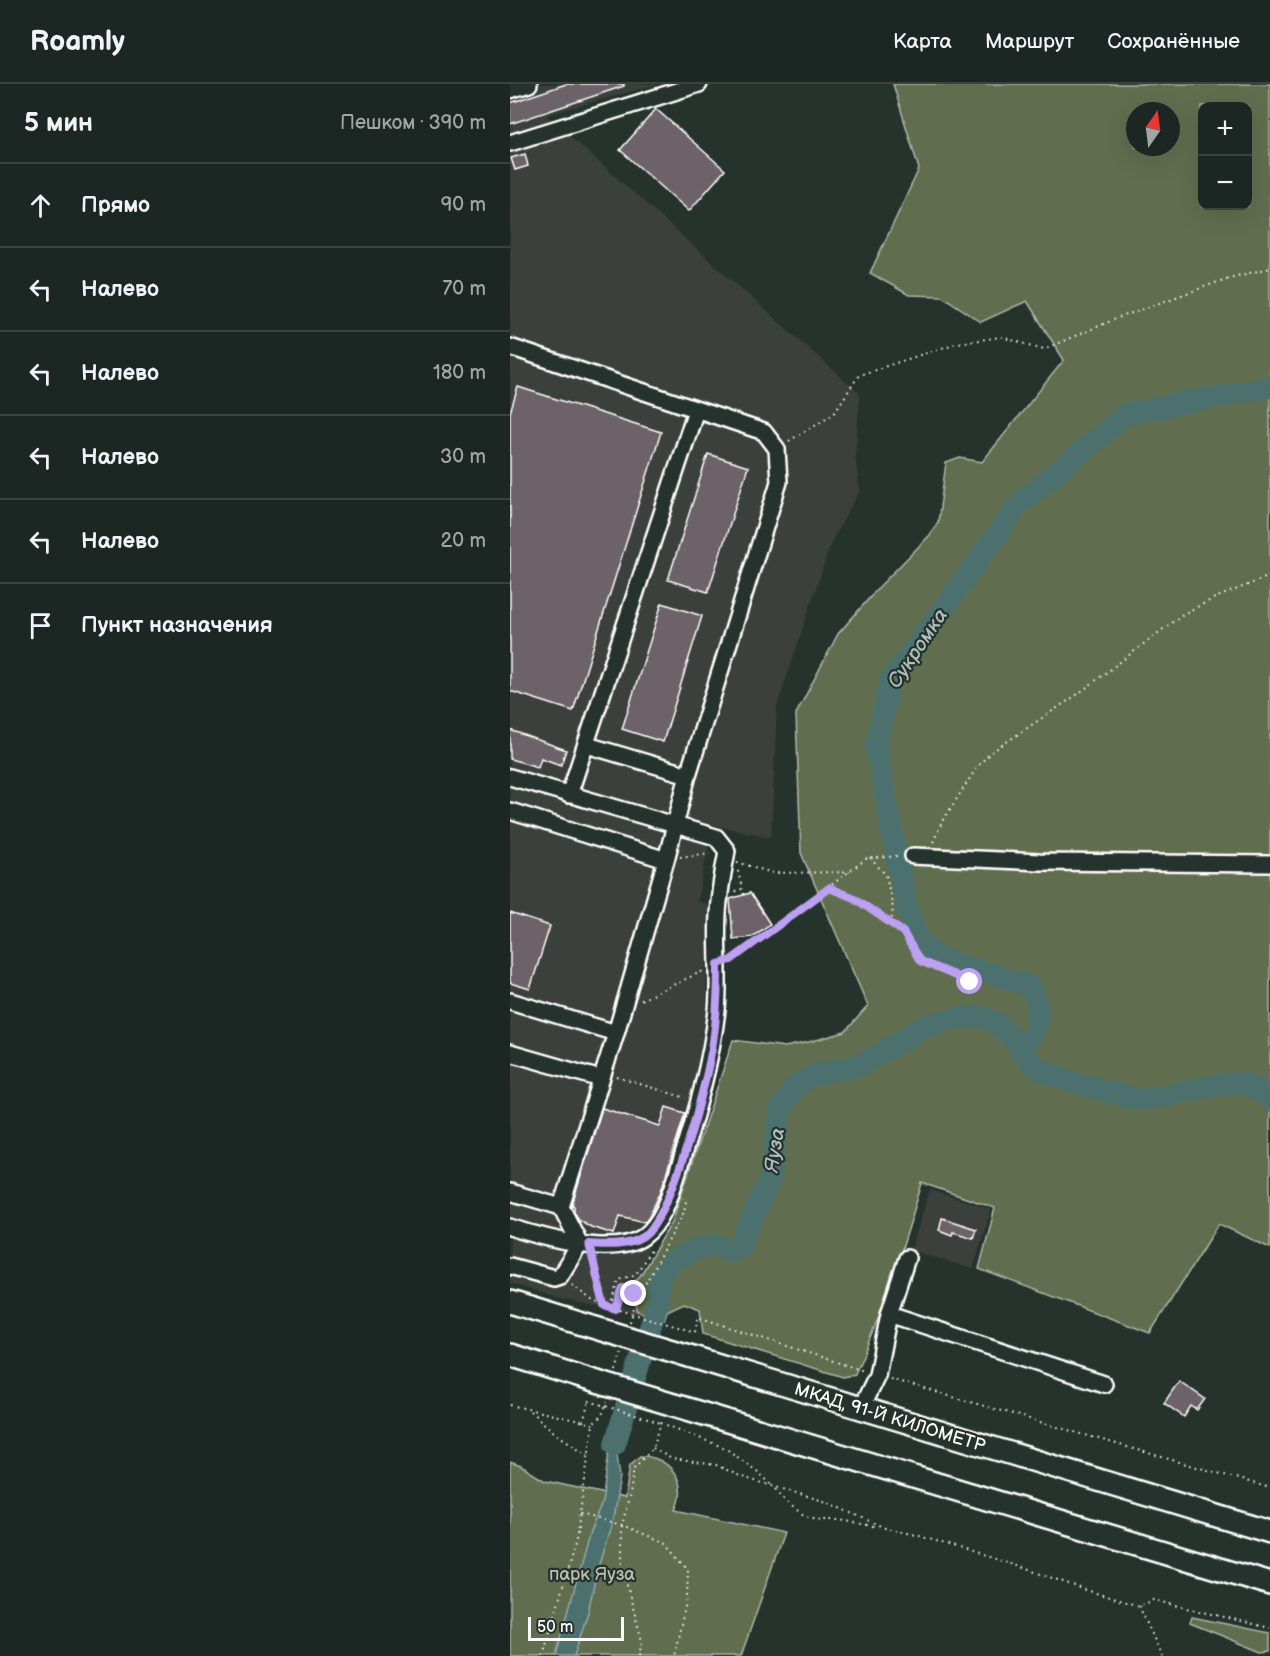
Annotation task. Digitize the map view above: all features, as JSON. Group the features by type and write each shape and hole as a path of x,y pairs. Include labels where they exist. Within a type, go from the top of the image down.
{"highway":[{"name":"МКАД, 91-Й КИЛОМЕТР","path":"510,1302 622,1334 1270,1532"},
{"path":"510,1355 605,1380 674,1405 1270,1584"}],"lane":[{"path":"510,90 529,84"},
{"path":"510,143 699,84"},
{"path":"510,347 764,432 777,449 779,482 688,775 680,827 666,860 616,1033 608,1077 561,1207"},
{"path":"569,795 696,410"},
{"path":"587,745 688,775"},
{"path":"510,777 716,837 731,856 718,914 717,1007 713,1041 699,1103 676,1176 659,1219 644,1237 619,1245 584,1244 544,1238 510,1227"},
{"path":"510,811 666,860"},
{"path":"921,856 1039,862 1270,864"},
{"path":"510,1001 616,1033"},
{"path":"510,1053 608,1077"},
{"path":"510,1192 561,1207 584,1244"},
{"path":"510,1266 548,1277 560,1276 584,1244"},
{"path":"861,1408 877,1376 889,1314 907,1258"},
{"path":"889,1314 1104,1384"}],"path":[{"path":"777,449 834,413 860,375 957,343 1001,337 1044,349 1118,318 1229,278 1270,268"},
{"path":"635,1003 731,960 871,858 921,856 977,767 990,753 1078,694 1183,614 1215,598 1270,576"},
{"path":"680,827 677,857 731,856 773,873 850,872"},
{"path":"731,856 742,889"},
{"path":"871,858 886,875 893,908 891,922"},
{"path":"829,888 854,898 891,922 903,932 920,961 970,982"},
{"path":"608,1077 699,1103"},
{"path":"605,1380 636,1301 684,1212"},
{"path":"584,1244 604,1305"},
{"path":"560,1276 593,1301 604,1305 695,1332 698,1317 877,1376 1270,1488"},
{"path":"618,1309 623,1288 634,1294 636,1301"},
{"path":"543,1656 576,1540 593,1424 602,1414 607,1400"},
{"path":"583,1422 589,1401 661,1423 725,1448 758,1472 775,1487 786,1502 805,1516 822,1520 840,1520 916,1535 1139,1606 1155,1600 1270,1628"},
{"path":"510,1405 593,1424"},
{"path":"528,1409 555,1433 588,1455"},
{"path":"639,1656 642,1641 622,1567 622,1525 634,1468 653,1448 661,1423"},
{"path":"653,1448 672,1459 716,1465 742,1477 827,1502 885,1528"},
{"path":"580,1514 622,1525 666,1542 688,1569 687,1598 674,1656"},
{"path":"1139,1606 1162,1656"}],"shaded area":[{"path":"510,84 658,84 546,115 860,394 855,458 860,491 832,540 777,706 771,837 713,825 697,901 707,904 706,1030 701,1075 640,1276 631,1285 635,1293 637,1310 654,1317 560,1299 510,1283"},
{"path":"930,1190 991,1209 973,1269 911,1250"}],"green space":[{"path":"893,84 1270,84 1270,1248 1219,1224 1150,1333 979,1269 995,1208 922,1183 875,1327 855,1374 843,1377 703,1334 700,1309 684,1303 667,1311 664,1320 637,1311 635,1293 631,1285 640,1276 672,1222 733,1040 785,1047 809,1042 845,1032 868,1006 801,853 796,714 838,634 879,587 930,535 938,522 946,463 960,458 982,462 1064,360 1027,301 981,322 942,296 909,295 870,273 919,169"},
{"name":"парк Яуза","path":"640,1456 660,1460 674,1472 680,1490 680,1500 676,1510 784,1533 741,1656 510,1656 510,1462 545,1481 625,1498 630,1465"},
{"path":"1192,1617 1270,1633 1270,1651 1262,1652 1190,1623"}],"water":[{"path":"620,1415 632,1419 617,1454 620,1477 613,1519 574,1656 556,1656 590,1532 602,1503 611,1437"}],"building":[{"path":"566,84 624,84 624,86 510,124 510,103"},
{"path":"656,109 725,170 689,211 620,150"},
{"path":"525,154 528,166 515,170 511,158"},
{"path":"518,387 661,432 573,711 510,691 510,413"},
{"path":"708,454 748,467 708,592 668,580"},
{"path":"662,603 702,616 663,742 622,729"},
{"path":"510,730 566,750 561,765 541,758 538,767 510,759"},
{"path":"750,893 770,924 752,937 733,939 730,899"},
{"path":"510,913 550,926 530,989 510,983"},
{"path":"666,1107 685,1113 661,1191 649,1217 645,1222 620,1216 614,1234 591,1227 579,1220 572,1205 602,1108 660,1126"},
{"path":"942,1218 976,1229 973,1238 953,1232 952,1235 939,1230"},
{"path":"1179,1381 1205,1399 1197,1410 1191,1406 1184,1417 1164,1403"}],"waterway":[{"name":"Сукромка","path":"1020,1049 1032,1035 1037,1022 1038,1015 1033,990 1022,983 953,963 931,954 919,940 906,905 876,746 889,683 1020,503 1126,414 1270,387"},
{"name":"Яуза","path":"615,1444 659,1298 658,1286 661,1276 674,1260 695,1250 716,1245 733,1252 739,1248 770,1179 781,1107 795,1087 814,1075 861,1065 925,1026 960,1018 977,1017 999,1024 1036,1068 1068,1081 1143,1100 1223,1084 1246,1084 1259,1090 1270,1100"}],"route":[{"path":"634,1294 623,1288 616,1309 604,1305 589,1244 619,1245 644,1237 659,1219 666,1204 687,1144 707,1072 717,1007 718,964 731,960 829,888 854,898 891,922 903,932 920,961 970,982"}]}
